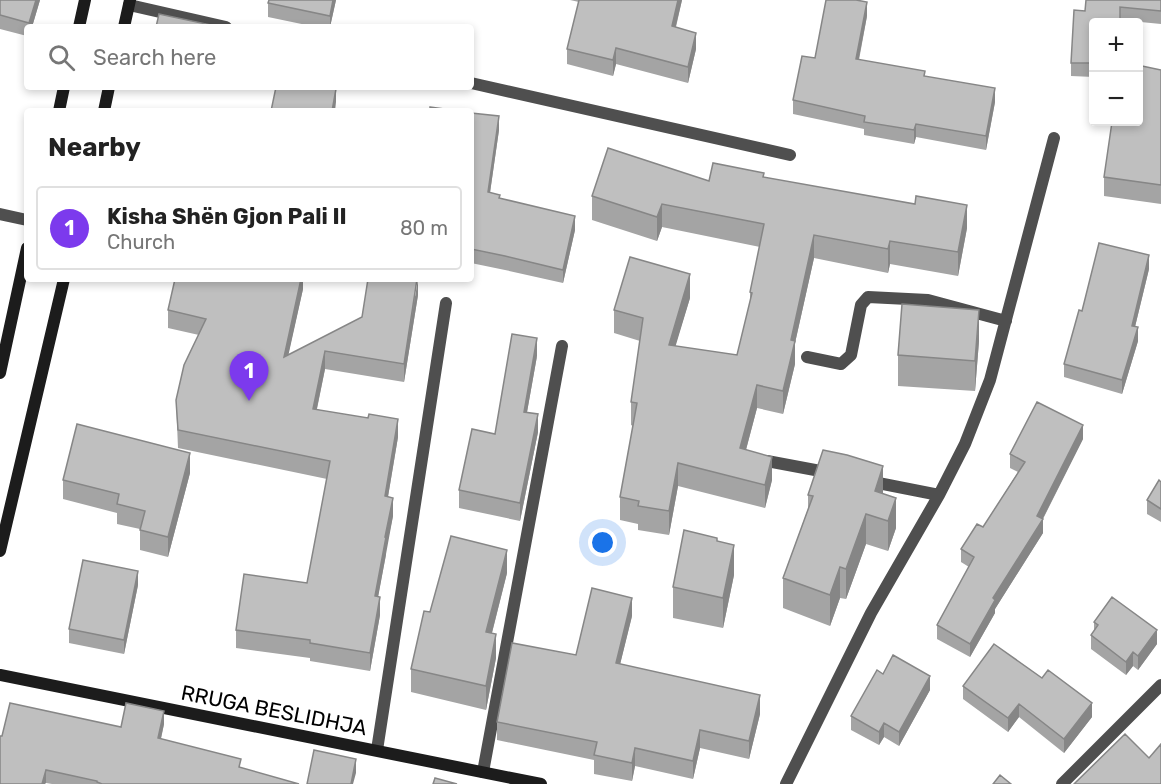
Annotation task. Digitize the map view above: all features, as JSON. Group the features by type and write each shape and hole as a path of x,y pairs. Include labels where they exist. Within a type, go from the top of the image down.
{"street":[{"path":"80,24 85,0"},
{"path":"125,24 129,2 214,24"},
{"path":"474,84 790,155"},
{"path":"60,108 63,90"},
{"path":"105,108 108,90"},
{"path":"786,784 871,613 939,495 965,444 990,380 1054,138"},
{"path":"0,214 24,219"},
{"path":"0,374 24,262"},
{"path":"0,551 63,282"},
{"path":"807,357 842,364 851,355 861,305 868,297 928,300 1006,321"},
{"path":"377,750 446,303"},
{"path":"483,772 562,346"},
{"path":"767,460 939,495"},
{"name":"RRUGA BESLIDHJA","path":"0,675 540,784"},
{"path":"1062,784 1161,685"}],"building":[{"path":"0,0 36,0 29,23 0,15"},
{"path":"269,0 333,0 330,16 268,3"},
{"path":"579,0 678,0 672,26 696,33 688,67 616,48 613,60 567,49"},
{"path":"826,0 867,2 856,59 925,71 924,76 995,88 986,136 916,124 914,130 864,122 865,116 793,100 802,56 815,58"},
{"path":"1086,0 1161,0 1161,11 1120,7 1120,18 1089,18 1089,63 1071,63 1074,10 1085,11"},
{"path":"159,14 206,24 157,24"},
{"path":"1143,66 1161,70 1161,185 1104,177 1111,126 1143,126"},
{"path":"275,90 336,90 333,108 272,108"},
{"path":"474,113 499,116 488,192 500,195 499,198 575,216 563,270 474,250"},
{"path":"608,148 709,181 713,163 764,173 763,177 915,204 916,196 967,205 958,252 890,241 888,249 814,235 791,340 795,341 783,391 757,385 740,448 772,457 765,485 678,463 669,511 638,506 639,501 620,497 637,403 631,402 643,318 614,310 630,257 690,274 669,345 737,355 752,293 750,292 764,224 662,204 657,217 592,196"},
{"path":"1099,243 1149,255 1132,326 1138,327 1122,380 1064,364 1079,310 1082,311"},
{"path":"174,282 300,282 284,357 362,317 368,282 417,282 404,364 325,351 313,409 368,418 369,414 398,419 385,496 393,498 375,596 380,597 370,653 310,643 310,640 236,630 244,574 307,583 330,461 178,430 176,400 184,365 206,319 168,310"},
{"path":"902,304 979,310 975,361 898,355"},
{"path":"512,334 537,338 524,412 538,414 520,503 459,490 472,429 495,434"},
{"path":"1037,402 1083,425 1037,516 1043,519 993,598 995,600 970,644 937,625 974,557 961,549 977,524 983,527 1025,462 1010,454"},
{"path":"77,424 190,453 168,537 140,530 145,511 117,504 119,494 63,480"},
{"path":"823,450 883,466 875,491 896,498 888,521 866,514 846,569 840,567 830,595 783,578 813,496 808,495"},
{"path":"1159,480 1161,482 1161,509 1147,500"},
{"path":"684,530 717,538 717,541 734,545 723,598 673,587"},
{"path":"451,536 507,550 486,632 496,634 486,686 411,669 424,611 430,612"},
{"path":"83,560 138,571 124,640 69,629"},
{"path":"592,588 632,598 616,663 760,695 749,741 700,730 693,761 635,748 632,763 594,755 597,742 497,722 512,643 576,655"},
{"path":"1112,597 1157,630 1138,656 1133,652 1126,662 1091,635 1098,625 1094,622"},
{"path":"994,644 1042,678 1048,670 1092,703 1064,739 1019,704 1008,718 963,686"},
{"path":"893,655 930,676 899,732 884,723 879,732 851,716 877,670 883,674"},
{"path":"10,703 121,727 126,703 164,711 158,738 241,759 239,767 299,784 102,784 46,770 42,784 0,784 0,736 2,736"},
{"path":"1125,734 1149,758 1161,744 1161,784 1074,784"},
{"path":"314,750 356,759 351,784 307,784"},
{"path":"1000,775 1011,784 993,784"},
{"path":"435,778 457,784 433,784"}],"place":[{"name":"Kisha Shën Gjon Pali II","path":"249,401"}]}
